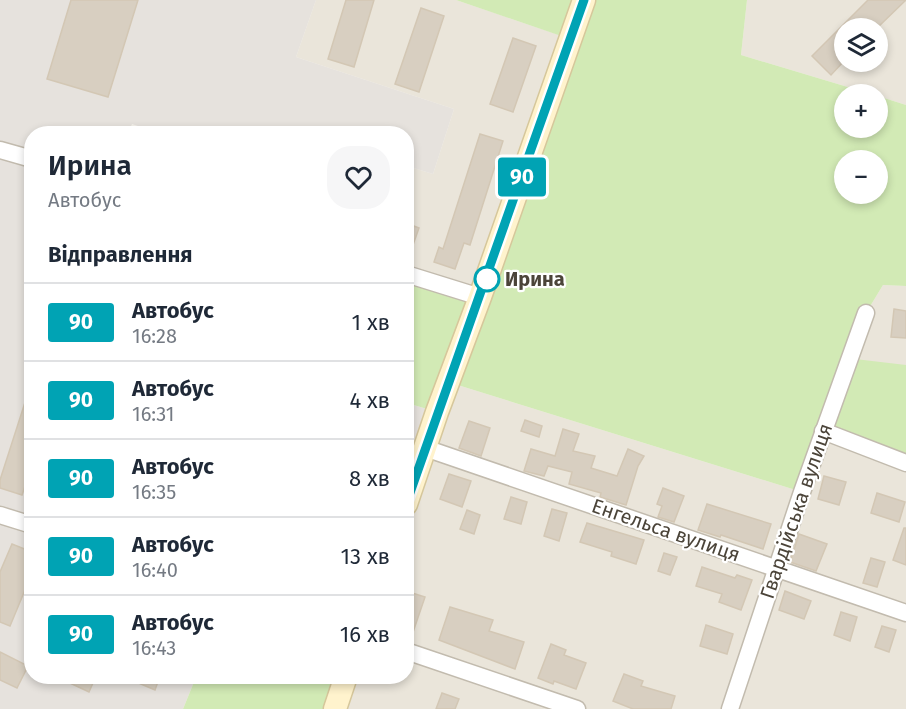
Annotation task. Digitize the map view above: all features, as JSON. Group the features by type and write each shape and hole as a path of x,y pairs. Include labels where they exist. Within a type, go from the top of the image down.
{"main road":[{"path":"414,480 584,0"},
{"path":"335,709 343,684"}],"street":[{"path":"0,150 24,157"},
{"path":"414,276 480,297"},
{"name":"Гвардійська вулиця","path":"730,709 866,313"},
{"path":"824,430 906,463"},
{"name":"Енгельса вулиця","path":"425,448 906,613"},
{"path":"0,515 24,522"},
{"path":"414,654 577,709"}],"shaded area":[{"path":"0,0 316,0 296,57 454,109 433,174 414,168 414,126 138,126 132,124 131,126 24,126 24,684 193,684 183,709 0,709"},
{"path":"316,0 456,0 571,39 480,297 414,276 414,168 433,174 454,109 296,57"},
{"path":"747,0 906,0 906,105 888,99 888,84 838,84 741,55"},
{"path":"883,285 906,286 906,383 842,377 866,313"},
{"path":"448,382 802,492 823,431 906,463 906,709 335,709 344,684 414,684 414,483"},
{"path":"414,405 437,412 414,483"}],"green space":[{"path":"456,0 747,0 741,55 838,84 834,84 834,138 888,138 888,99 906,105 906,286 883,285 866,313 842,377 853,378 855,359 906,365 906,463 824,431 802,492 448,382 437,412 414,405 414,276 480,297 570,39"},
{"path":"193,684 344,684 335,709 183,709"}],"building":[{"path":"71,0 138,0 108,97 47,79"},
{"path":"346,0 374,0 354,67 328,59"},
{"path":"868,0 906,0 887,18 850,18"},
{"path":"421,8 444,16 419,92 395,84"},
{"path":"834,34 834,72 831,75 812,56"},
{"path":"513,38 536,46 513,112 490,104"},
{"path":"480,134 503,141 470,245 464,243 455,269 434,262 439,247 443,249"},
{"path":"414,226 419,228 414,242"},
{"path":"894,309 906,311 906,338 891,337"},
{"path":"24,406 24,489 22,495 0,488 0,480"},
{"path":"525,420 542,426 539,437 521,431"},
{"path":"469,421 490,428 481,456 459,448"},
{"path":"563,429 579,434 573,451 595,456 591,468 617,476 628,449 644,456 638,466 626,505 600,497 601,493 569,484 572,472 548,466 544,476 524,471 531,449 555,456"},
{"path":"449,474 471,481 462,507 440,499"},
{"path":"824,476 846,482 839,505 818,499"},
{"path":"663,488 684,496 674,522 658,517 662,506 657,504"},
{"path":"877,493 905,502 899,522 871,513"},
{"path":"511,497 527,502 521,524 504,519"},
{"path":"707,504 771,524 763,549 698,530"},
{"path":"552,509 567,513 559,541 544,536"},
{"path":"467,510 480,515 474,534 460,529"},
{"path":"587,523 644,540 636,564 611,556 612,552 580,542"},
{"path":"904,528 906,528 906,565 893,560"},
{"path":"799,534 827,544 816,571 790,562"},
{"path":"12,544 24,549 24,592 10,626 0,622 0,572"},
{"path":"664,553 677,557 670,575 658,571"},
{"path":"871,558 885,562 877,587 863,583"},
{"path":"702,567 735,578 737,575 752,580 741,610 719,602 722,594 696,586"},
{"path":"785,591 811,601 804,619 779,610"},
{"path":"414,594 425,597 414,629"},
{"path":"450,607 493,620 489,631 524,642 515,669 439,640"},
{"path":"841,612 857,617 850,641 834,635"},
{"path":"706,625 733,634 727,654 700,646"},
{"path":"882,626 896,630 889,652 875,647"},
{"path":"551,644 566,650 564,655 586,663 576,689 538,678"},
{"path":"0,652 24,664 24,674 17,688 0,680"},
{"path":"624,674 643,681 641,686 675,696 671,709 633,709 613,701"},
{"path":"72,684 92,684 89,692"},
{"path":"141,684 157,684 155,690"},
{"path":"442,693 459,699 455,709 436,709"}],"bus line":[{"name":"90","path":"414,480 584,0"}],"place":[{"name":"Ирина","path":"487,279"}]}
